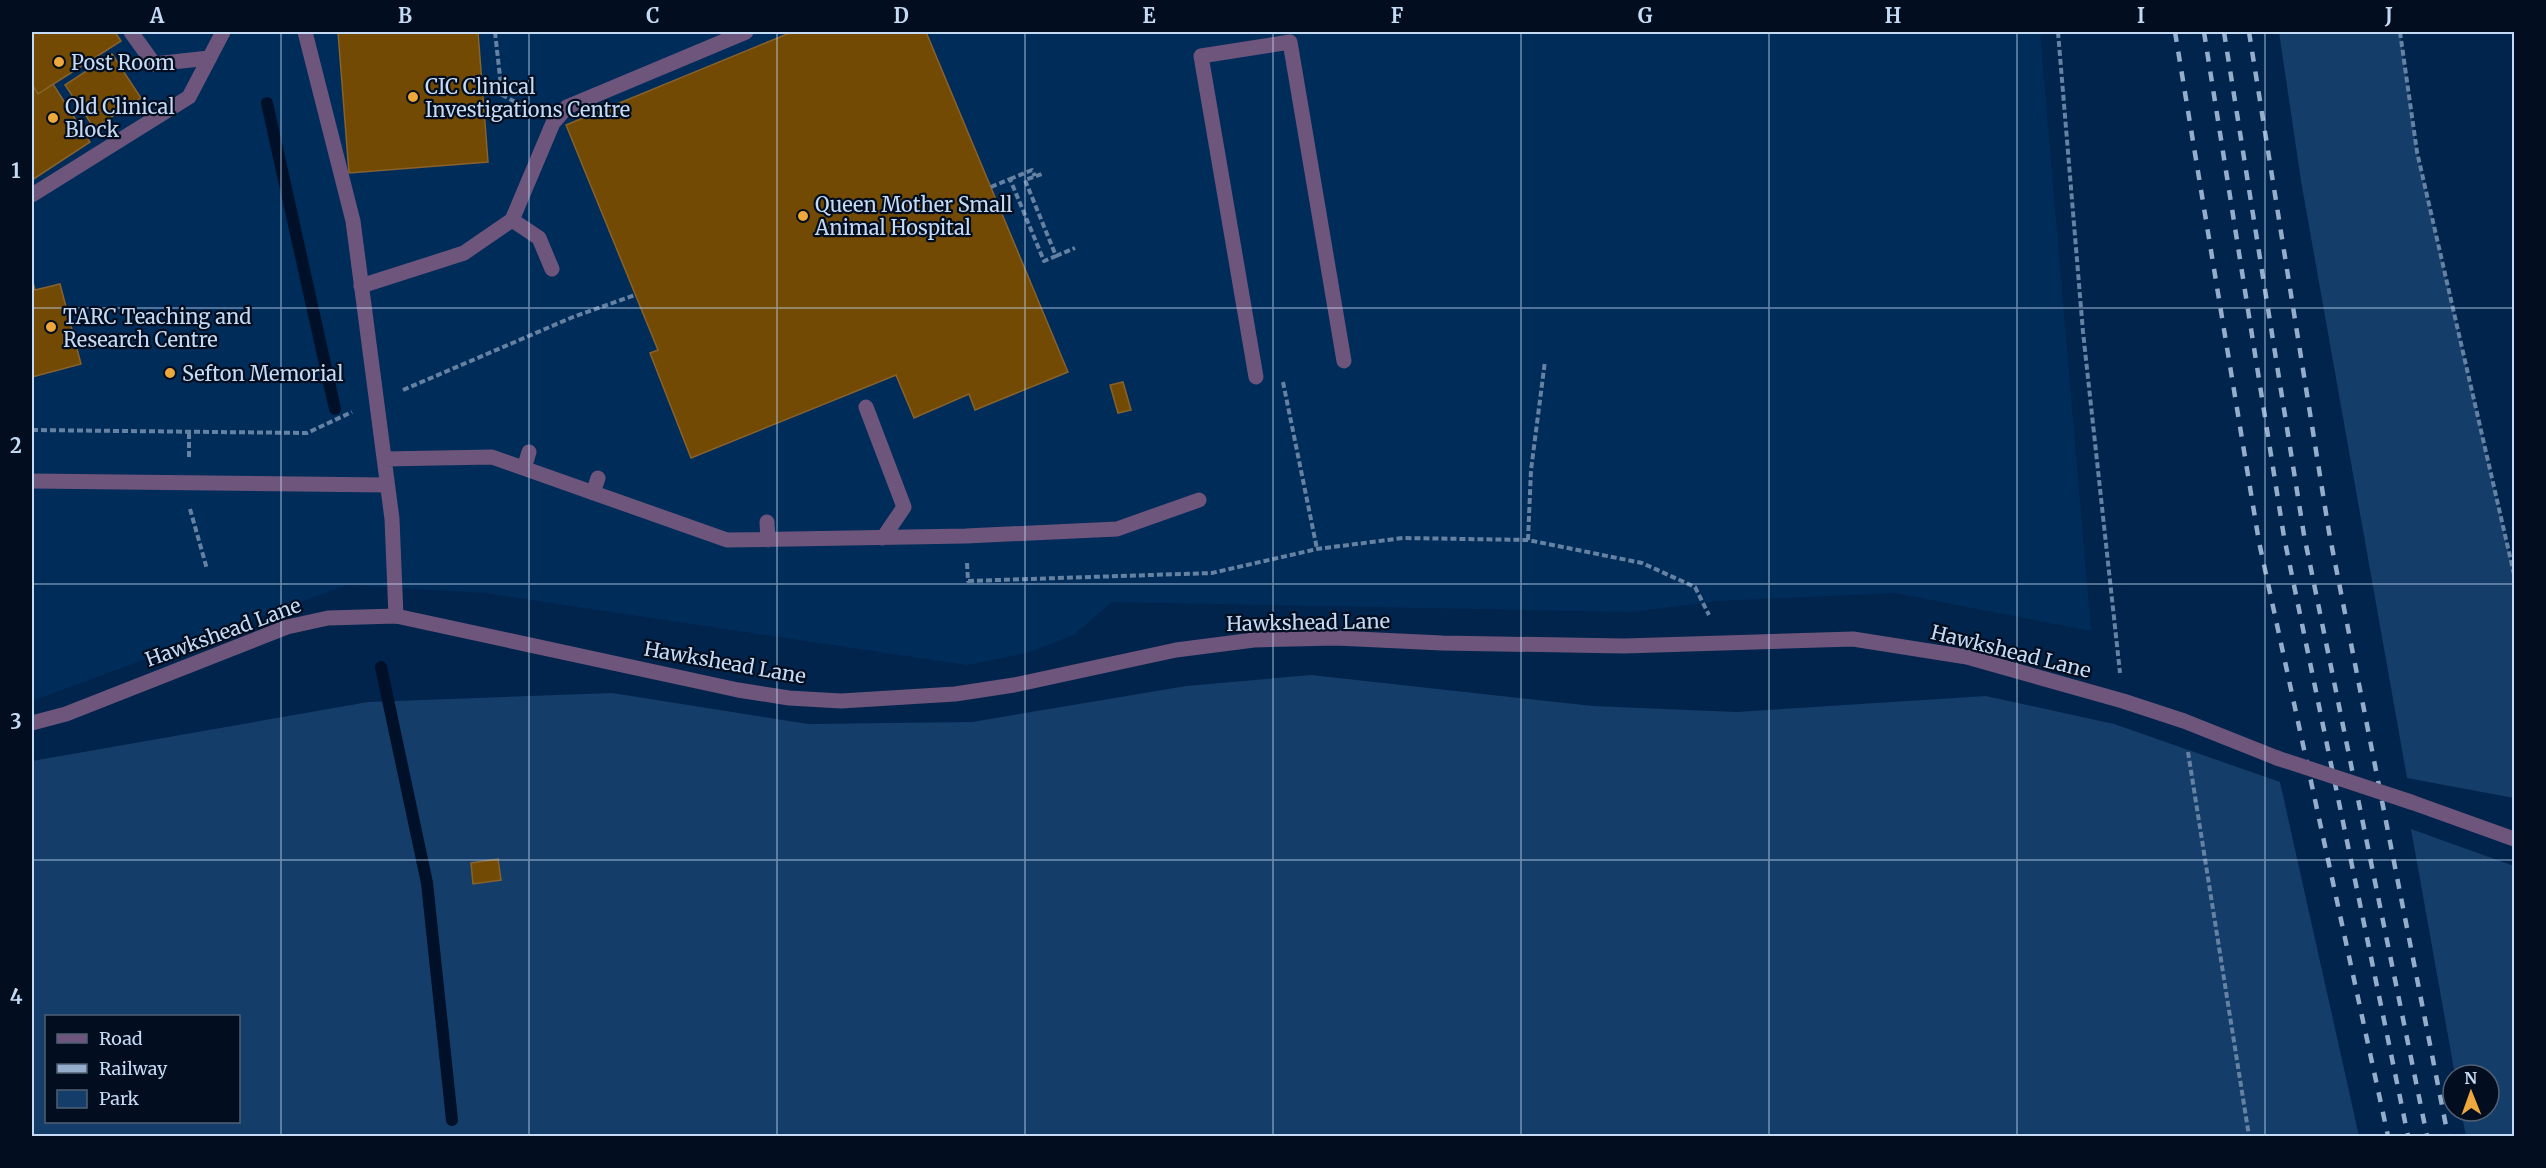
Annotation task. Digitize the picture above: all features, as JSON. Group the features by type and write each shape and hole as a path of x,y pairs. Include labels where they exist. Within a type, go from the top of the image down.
{"street":[{"path":"131,32 154,64 209,58"},
{"path":"32,195 189,97 223,32"},
{"path":"305,32 353,221 387,485 396,616"},
{"path":"361,286 464,253 512,220 553,123 567,107 746,32"},
{"path":"1256,377 1201,56 1290,42 1344,361"},
{"path":"512,220 539,238 552,269"},
{"path":"866,407 904,507 883,538"},
{"path":"524,468 529,452"},
{"path":"384,459 492,457 524,468 596,486 727,540 966,536 1117,529 1199,500"},
{"path":"32,482 387,485"},
{"path":"767,522 768,540"},
{"name":"Hawkshead Lane","path":"32,723 66,714 287,627 328,618 396,616 738,690 789,698 841,701 955,694 1014,685 1176,650 1254,640 1336,638 1442,643 1624,646 1723,641 1853,639 1967,657 2123,701 2184,721 2277,758 2514,839"}],"path":[{"path":"495,32 502,95 553,123"},
{"path":"2058,32 2083,332 2123,701"},
{"path":"2400,32 2417,152 2514,574"},
{"path":"991,187 1032,170 1035,176"},
{"path":"1042,174 1025,180 1056,256"},
{"path":"1010,179 1044,261 1075,248"},
{"path":"32,430 308,433 468,360 635,295"},
{"path":"1528,540 1531,470 1545,361"},
{"path":"1281,372 1317,549"},
{"path":"966,536 968,581 1212,573 1317,549 1403,538 1528,540 1642,563 1695,586 1723,641"},
{"path":"2184,721 2249,1137"}],"shaded area":[{"path":"32,32 2040,32 2091,631 1895,593 1718,601 1633,612 1112,602 1074,635 1027,653 967,665 485,593 347,585 32,701"}],"green space":[{"path":"2279,32 2400,32 2417,152 2514,574 2514,798 2407,778 2301,181"},
{"path":"1311,675 1593,706 1736,712 1986,696 2114,724 2280,782 2359,1136 32,1136 32,761 368,702 612,693 808,724 972,722 1186,686"},
{"path":"2411,829 2514,866 2514,1136 2466,1136 2463,1123 2501,1123 2501,1063 2453,1063"}],"building":[{"name":"Post Room","path":"32,32 115,32 121,41 38,94 32,84"},
{"name":"CIC Clinical Investigations Centre","path":"338,32 478,32 488,162 349,173"},
{"name":"Queen Mother Small Animal Hospital","path":"792,32 926,32 1068,372 975,410 969,394 914,418 896,375 691,458 650,353 658,350 566,125"},
{"path":"112,54 141,98 94,128 65,85"},
{"name":"Old Clinical Block","path":"32,84 38,94 53,84 90,142 32,180"},
{"name":"TARC Teaching and Research Centre","path":"32,278 35,290 60,284 81,364 32,377"},
{"path":"1123,382 1131,410 1118,413 1110,385"},
{"path":"498,859 501,880 473,884 471,863"}],"waterway":[{"path":"267,103 335,409"},
{"path":"381,667 427,883 452,1120"}],"railway":[{"path":"2175,32 2259,542 2388,1136"},
{"path":"2204,32 2284,537 2408,1136"},
{"path":"2224,32 2304,535 2427,1136"},
{"path":"2249,32 2329,532 2448,1136"}],"place":[{"name":"Post Room","path":"59,62"},
{"name":"CIC Clinical Investigations Centre","path":"413,97"},
{"name":"Old Clinical Block","path":"53,118"},
{"name":"Queen Mother Small Animal Hospital","path":"803,216"},
{"name":"TARC Teaching and Research Centre","path":"51,327"},
{"name":"Sefton Memorial","path":"170,373"}]}
